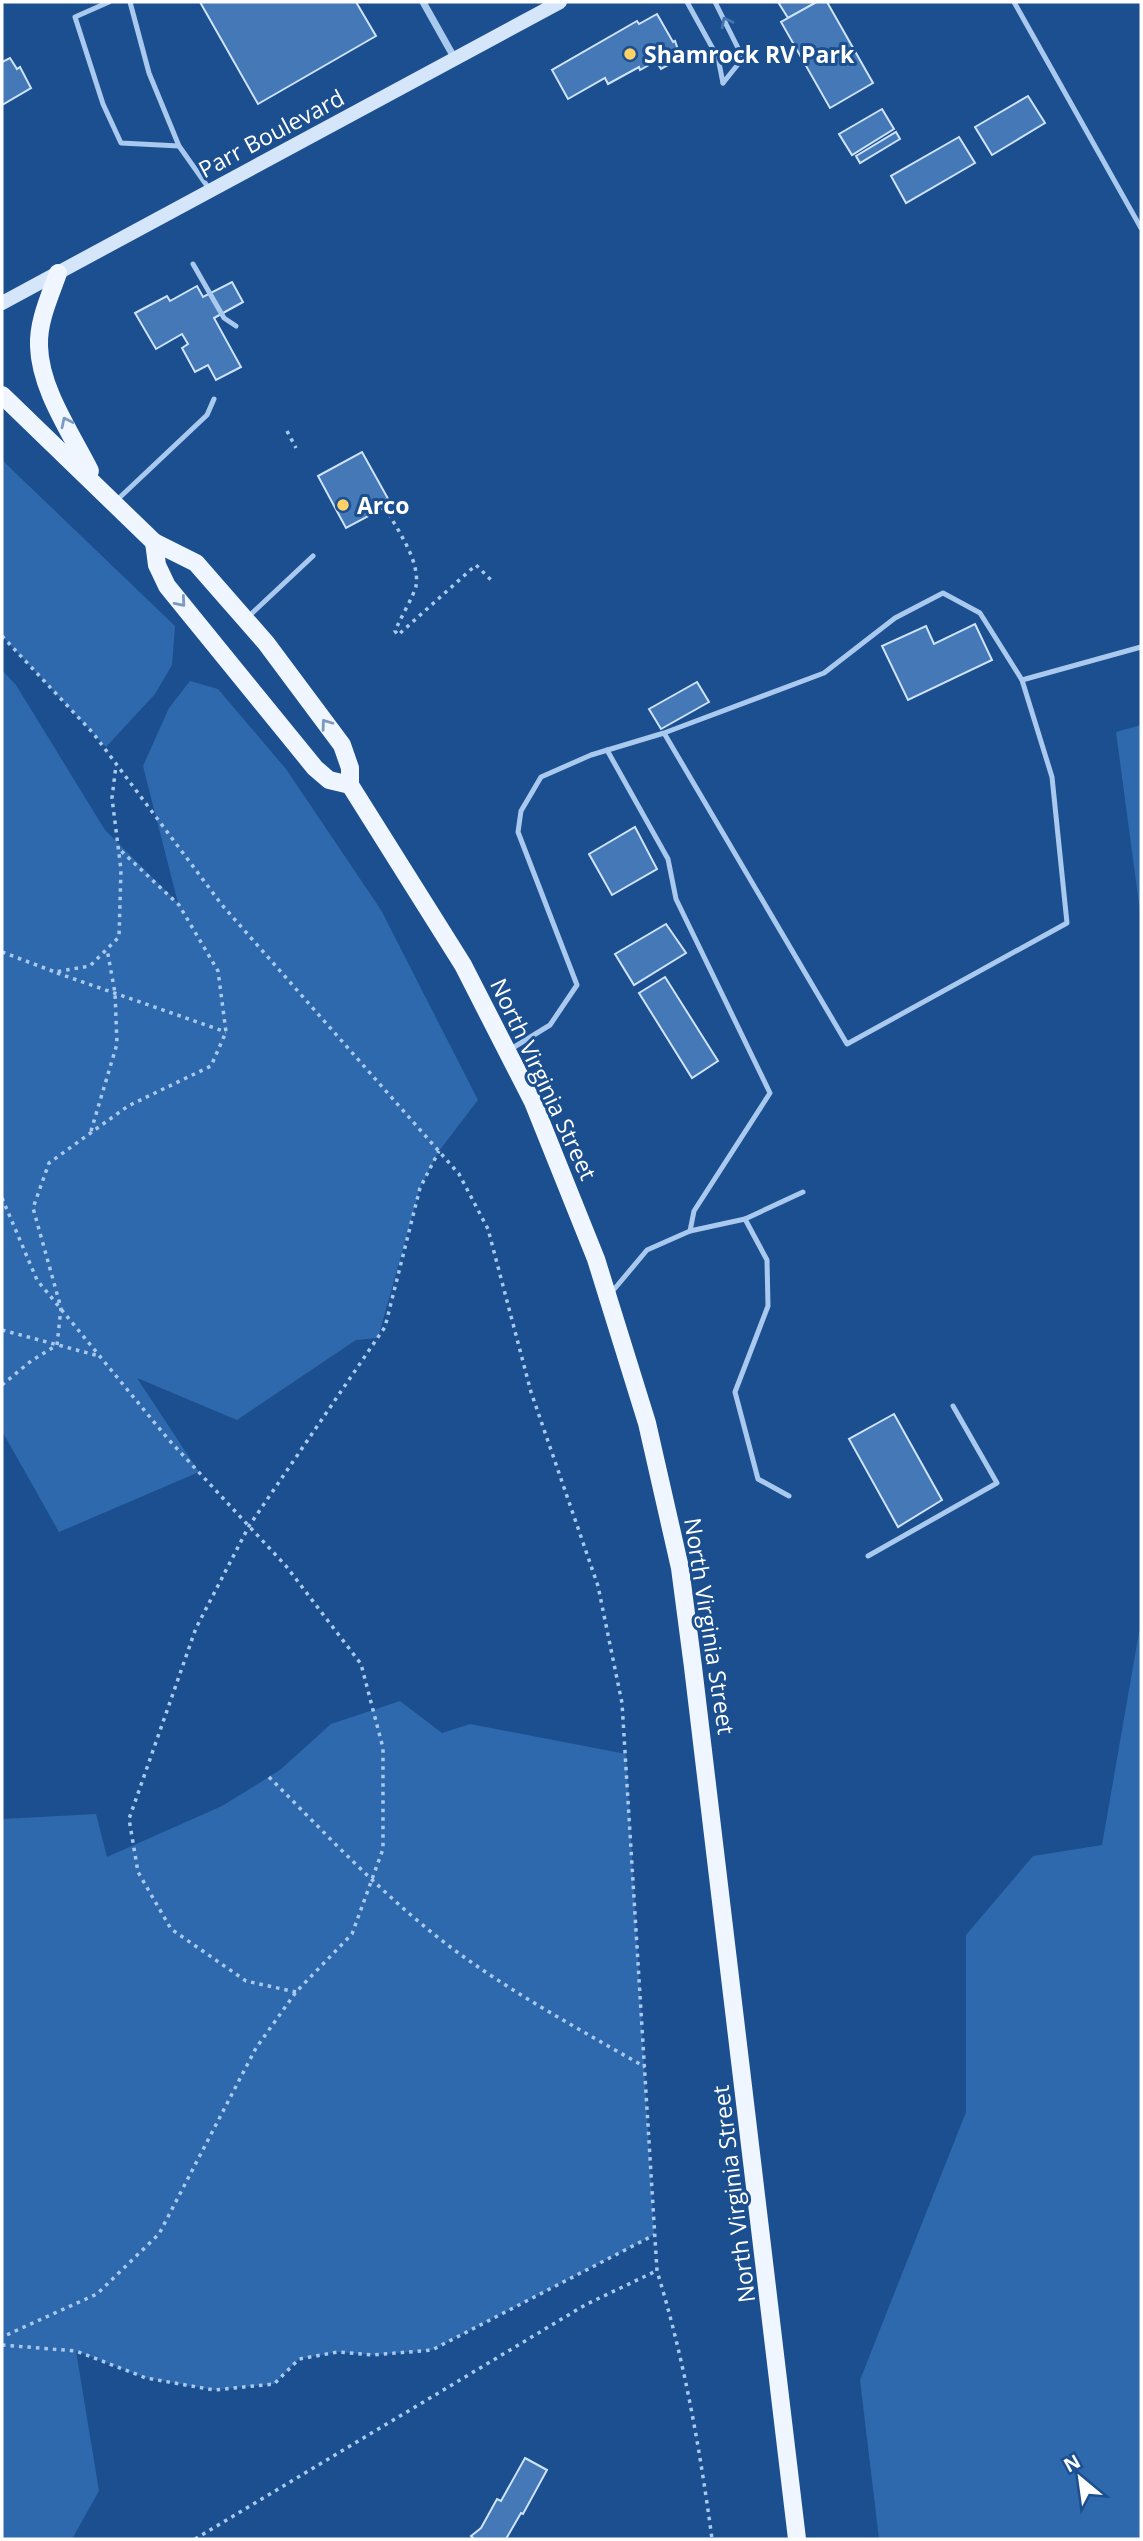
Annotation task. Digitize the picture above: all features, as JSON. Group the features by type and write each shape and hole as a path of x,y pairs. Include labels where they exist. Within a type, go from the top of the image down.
{"main road":[{"name":"Parr Boulevard","path":"2,303 560,2"},
{"path":"58,273 41,322 41,365 49,388 96,484"},
{"name":"North Virginia Street","path":"2,395 154,542 196,563 245,619 342,745 350,768 350,785 421,894 508,1051 564,1175 609,1295 647,1423 680,1568 735,2004 797,2539"},
{"path":"154,542 157,565 167,586 315,768 329,780 350,785"}],"street":[{"path":"423,2 455,60"}],"lane":[{"path":"109,2 75,18 103,104 121,143 179,146"},
{"path":"130,2 149,73 179,146 210,191"},
{"path":"687,2 718,58 723,83 743,58 715,2"},
{"path":"1014,2 1141,228"},
{"path":"193,264 224,318 236,326"},
{"path":"115,503 207,415 214,398"},
{"path":"245,619 313,555"},
{"path":"508,1051 550,1025 577,985 518,832 521,811 541,777 607,750 664,733 824,673 895,618 943,593 980,613 1022,680 1052,777 1067,923 847,1044 664,733"},
{"path":"1022,680 1141,648"},
{"path":"607,750 668,859 676,899 770,1093 694,1211 690,1231"},
{"path":"609,1295 648,1250 690,1231 746,1219 803,1192"},
{"path":"746,1219 767,1260 768,1306 735,1392 758,1479 789,1496"},
{"path":"868,1556 997,1483 953,1406"}],"path":[{"path":"287,430 296,448"},
{"path":"389,514 406,544 414,567 416,587 395,631 398,635 476,565 491,580"},
{"path":"2,636 93,733 222,905 460,1174 488,1229 531,1392 598,1586 622,1703 657,2271 670,2314 702,2467 712,2539"},
{"path":"55,972 89,966 119,937 121,870 112,798 117,765"},
{"path":"57,1345 61,1308 33,1208 49,1163 128,1106 211,1066 226,1032 218,971 179,905 118,848"},
{"path":"90,1133 117,1044 115,993 107,949"},
{"path":"2,952 226,1032"},
{"path":"296,1992 246,1981 172,1929 138,1872 129,1819 196,1628 249,1526 385,1327 419,1188 439,1151"},
{"path":"2,1198 37,1280 168,1439 286,1566 360,1664 383,1748 383,1849 352,1934 296,1992 256,2048 159,2234 97,2294 2,2337"},
{"path":"2,1330 101,1357"},
{"path":"2,1385 31,1361 57,1345"},
{"path":"269,1777 372,1879 457,1952 568,2023 645,2067"},
{"path":"2,2345 76,2351 146,2378 214,2390 274,2384 299,2359 338,2352 373,2355 432,2350 654,2235"},
{"path":"195,2539 585,2305 657,2271"}],"shaded area":[{"path":"2,460 175,626 172,665 155,694 106,747 2,636"},
{"path":"2,670 16,685 105,830 178,903 143,766 169,708 190,681 218,689 286,769 381,910 478,1100 439,1151 420,1188 378,1338 356,1340 237,1420 137,1378 199,1472 59,1532 2,1431"},
{"path":"1141,725 1141,919 1116,732"},
{"path":"1141,1621 1141,2539 879,2539 860,2380 966,2112 966,1935 1033,1856 1102,1845"},
{"path":"400,1701 442,1733 470,1724 626,1754 654,2235 432,2350 373,2355 338,2352 299,2359 274,2384 214,2390 146,2378 76,2351 99,2491 72,2539 2,2539 2,1819 96,1814 107,1857 222,1806 280,1770 331,1724"}],"building":[{"path":"200,2 356,2 376,36 258,104"},
{"path":"778,2 817,2 788,18"},
{"path":"817,2 827,2 873,83 830,108 781,22"},
{"name":"Shamrock RV Park","path":"657,14 673,42 675,41 681,58 661,69 656,61 640,70 639,67 608,84 605,78 568,99 552,70 637,21 639,24"},
{"path":"10,58 17,69 20,67 31,88 2,105 2,62"},
{"path":"1028,96 1045,123 992,155 975,127"},
{"path":"882,109 894,129 852,155 839,134"},
{"path":"896,132 900,139 860,163 856,156"},
{"path":"959,137 975,163 906,203 891,176"},
{"path":"232,282 243,302 214,318 241,367 216,380 208,365 195,372 182,348 188,344 182,334 156,349 135,313 167,296 170,301 197,286 203,297"},
{"path":"362,452 391,504 346,528 318,476"},
{"path":"975,624 992,660 908,700 882,646 926,626 934,644"},
{"path":"697,682 709,702 661,729 649,709"},
{"path":"635,827 657,869 612,895 589,854"},
{"path":"666,924 686,953 634,985 615,954"},
{"path":"665,977 718,1061 692,1078 639,993"},
{"path":"894,1414 942,1500 898,1527 849,1439"},
{"path":"525,2458 547,2470 523,2514 521,2513 506,2539 474,2539 471,2536 481,2528 497,2499 501,2501"}],"place":[{"name":"Shamrock RV Park","path":"630,54"},
{"name":"Arco","path":"343,505"}]}
